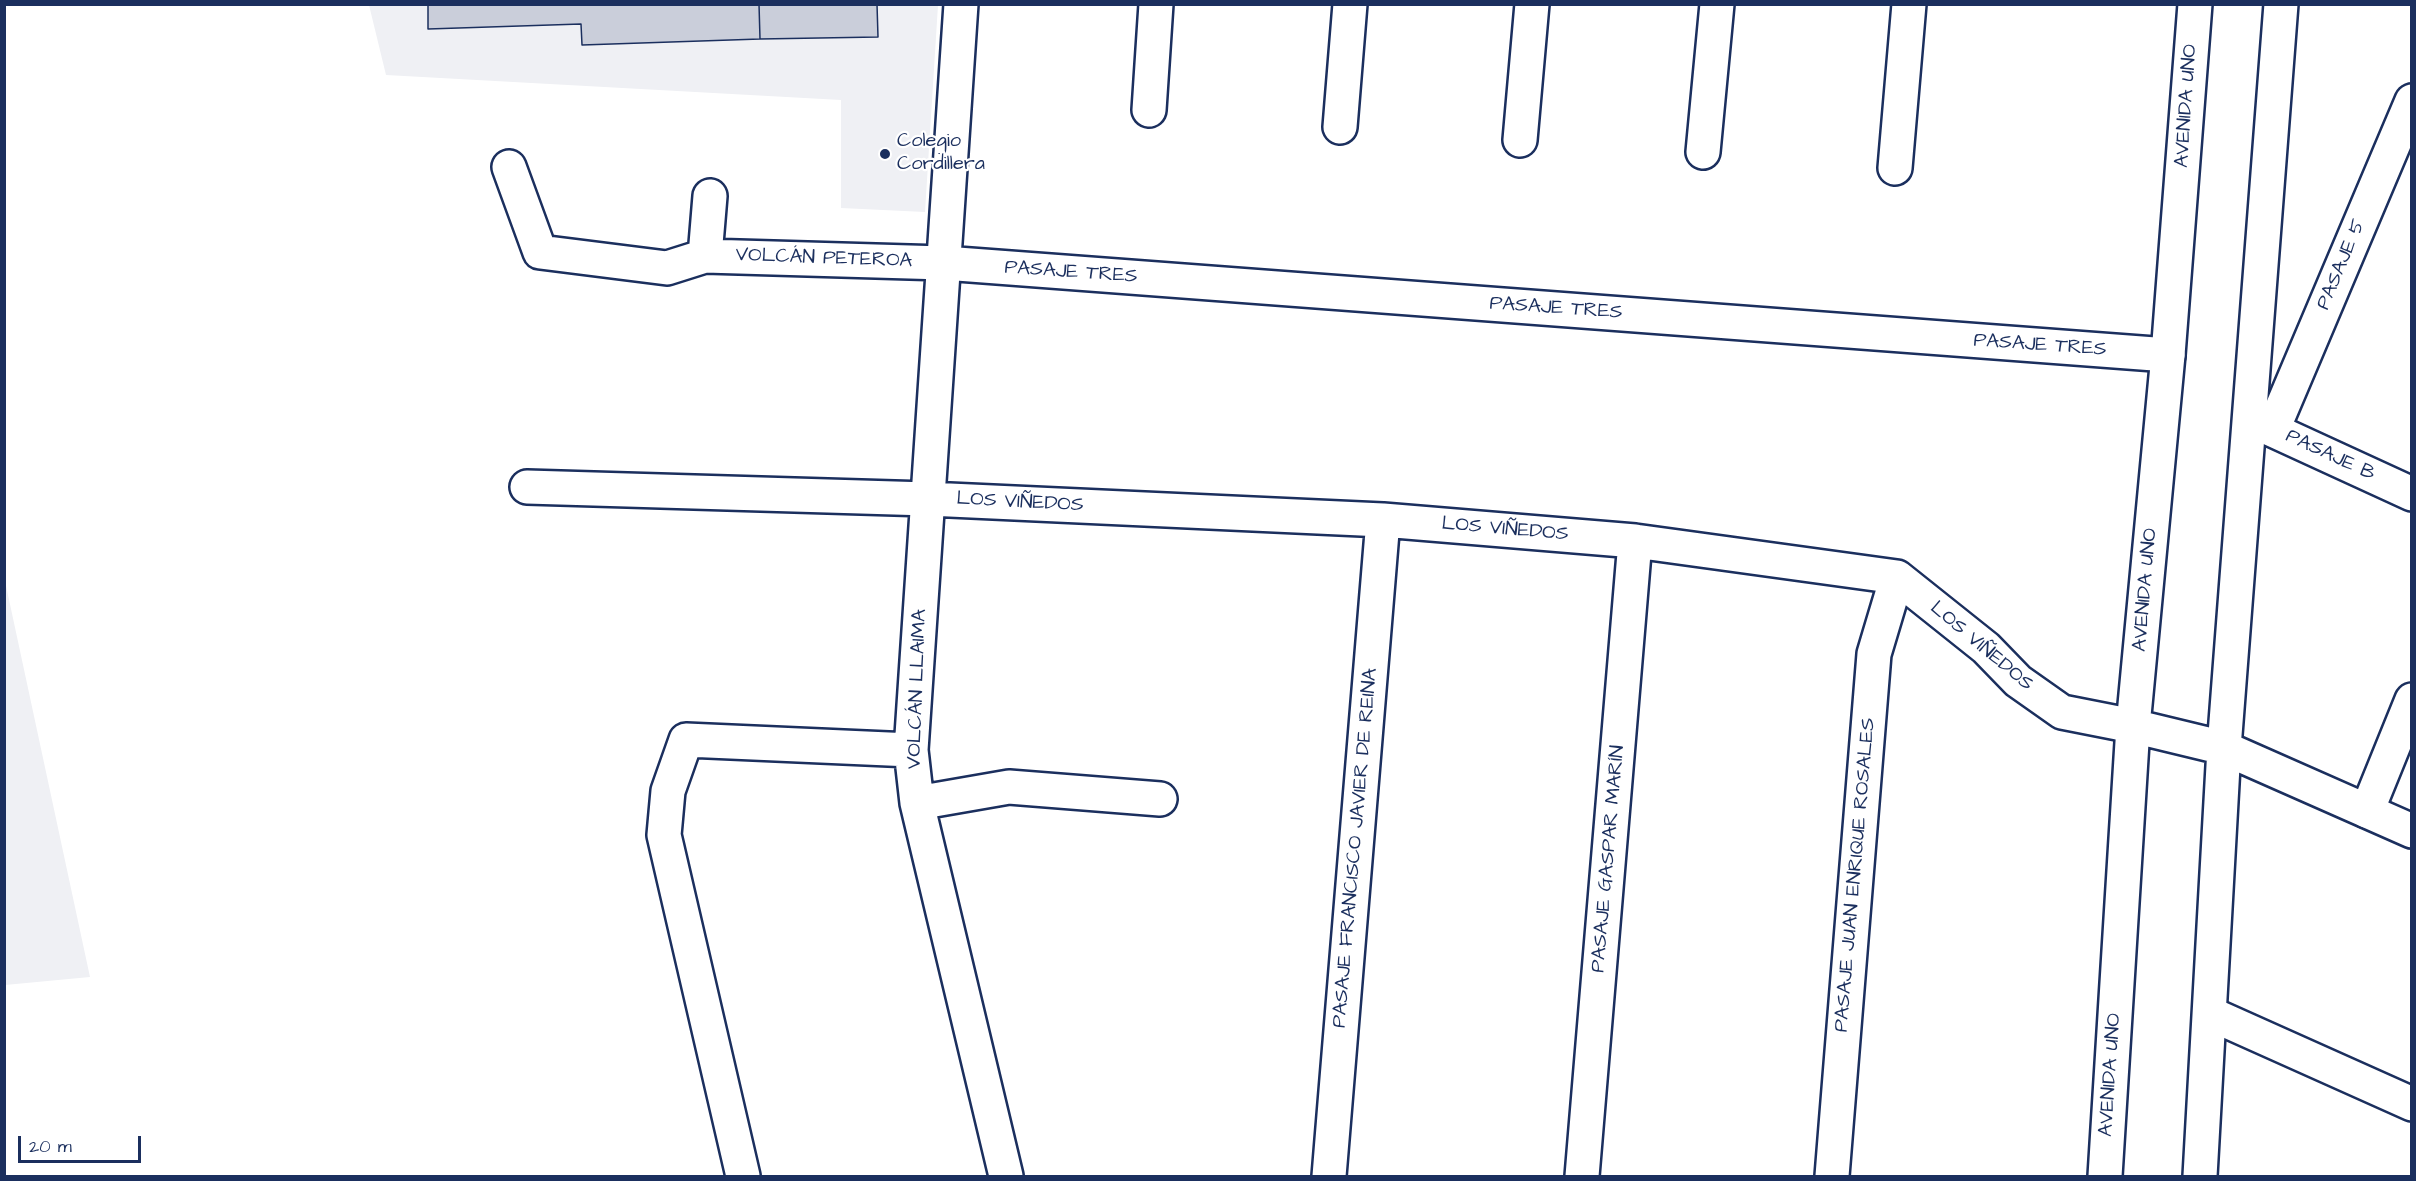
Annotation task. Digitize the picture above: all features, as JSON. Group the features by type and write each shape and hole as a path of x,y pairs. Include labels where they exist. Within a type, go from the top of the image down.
{"street":[{"name":"VOLCÁN LLAIMA","path":"961,4 912,750 917,803 1006,1176"},
{"path":"1149,110 1156,4"},
{"path":"1340,127 1350,4"},
{"path":"1520,140 1532,4"},
{"path":"1703,152 1717,4"},
{"path":"1895,168 1909,4"},
{"name":"AVENIDA UNO","path":"2104,1176 2133,726 2168,355 2195,4"},
{"path":"2200,1176 2211,1014 2224,748 2261,424 2281,4"},
{"name":"PASAJE 5","path":"2261,424 2412,101"},
{"name":"VOLCÁN PETEROA","path":"508,167 540,252 667,268 705,256 944,263"},
{"path":"705,256 710,196"},
{"name":"PASAJE TRES","path":"944,263 2168,355"},
{"name":"PASAJE B","path":"2261,424 2412,494"},
{"name":"LOS VIÑEDOS","path":"527,487 928,499 1383,520 1635,541 1898,577 1986,648 2018,681 2062,712 2224,748 2412,831"},
{"name":"PASAJE FRANCISCO JAVIER DE REINA","path":"1329,1176 1383,520"},
{"name":"PASAJE GASPAR MARÍN","path":"1582,1176 1635,541"},
{"name":"PASAJE JUAN ENRIQUE ROSALES","path":"1832,1176 1874,654 1898,577"},
{"path":"2367,811 2412,700"},
{"path":"743,1176 664,835 668,790 686,740 912,750"},
{"path":"917,803 1009,787 1160,799"},
{"path":"2211,1014 2412,1104"}],"shaded area":[{"name":"Colegio Cordillera","path":"369,5 938,5 925,212 841,208 841,100 386,75"},
{"path":"5,581 90,977 5,985"}],"building":[{"path":"428,4 759,4 760,39 582,45 581,24 428,29"},
{"path":"759,4 877,4 878,37 760,39"}],"place":[{"name":"Colegio Cordillera","path":"885,154"}]}
